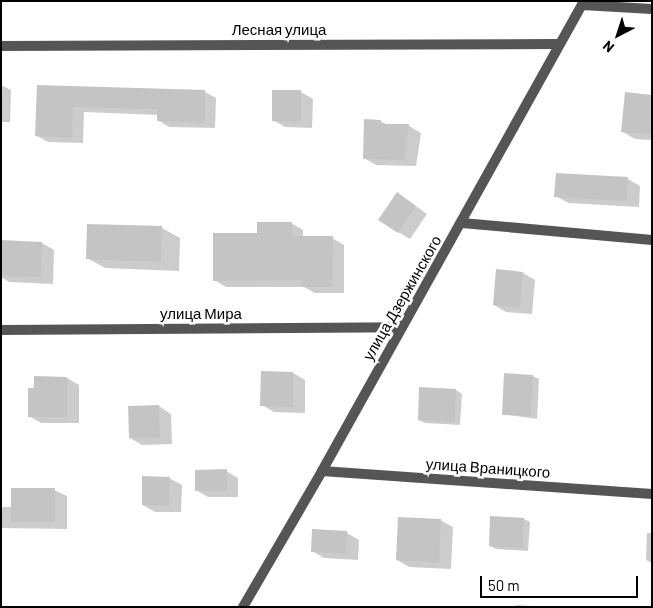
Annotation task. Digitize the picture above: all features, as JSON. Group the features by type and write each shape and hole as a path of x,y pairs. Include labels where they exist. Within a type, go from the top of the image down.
{"street":[{"path":"583,3 652,9"},
{"name":"улица Дзержинского","path":"243,607 462,223 557,44 583,3"},
{"name":"Лесная улица","path":"1,46 557,44"},
{"path":"462,223 652,240"},
{"name":"улица Мира","path":"1,330 402,327"},
{"name":"улица Враницкого","path":"322,471 652,494"}],"building":[{"path":"37,85 205,90 205,123 157,121 157,109 73,107 72,138 35,136"},
{"path":"272,90 301,90 301,122 272,121"},
{"path":"625,92 652,95 652,135 621,132"},
{"path":"364,119 381,120 381,124 409,124 404,160 363,159"},
{"path":"556,173 628,177 627,201 554,197"},
{"path":"397,192 416,206 398,233 378,220"},
{"path":"257,222 292,222 292,236 333,236 332,287 302,287 302,280 213,281 213,233 257,233"},
{"path":"87,224 162,226 161,262 86,259"},
{"path":"1,240 42,242 41,277 1,276"},
{"path":"496,269 523,272 520,308 493,305"},
{"path":"261,371 293,372 293,407 260,406"},
{"path":"504,373 533,375 531,416 502,415"},
{"path":"34,376 67,377 67,417 28,417 28,388 34,388"},
{"path":"419,387 456,389 455,422 418,420"},
{"path":"159,405 160,438 129,438 128,406"},
{"path":"227,469 227,491 195,491 195,470"},
{"path":"142,476 170,477 169,506 142,505"},
{"path":"11,488 55,488 55,522 11,522"},
{"path":"490,516 524,518 523,548 489,546"},
{"path":"398,517 441,519 439,563 396,560"},
{"path":"312,529 347,531 346,554 311,552"}]}
